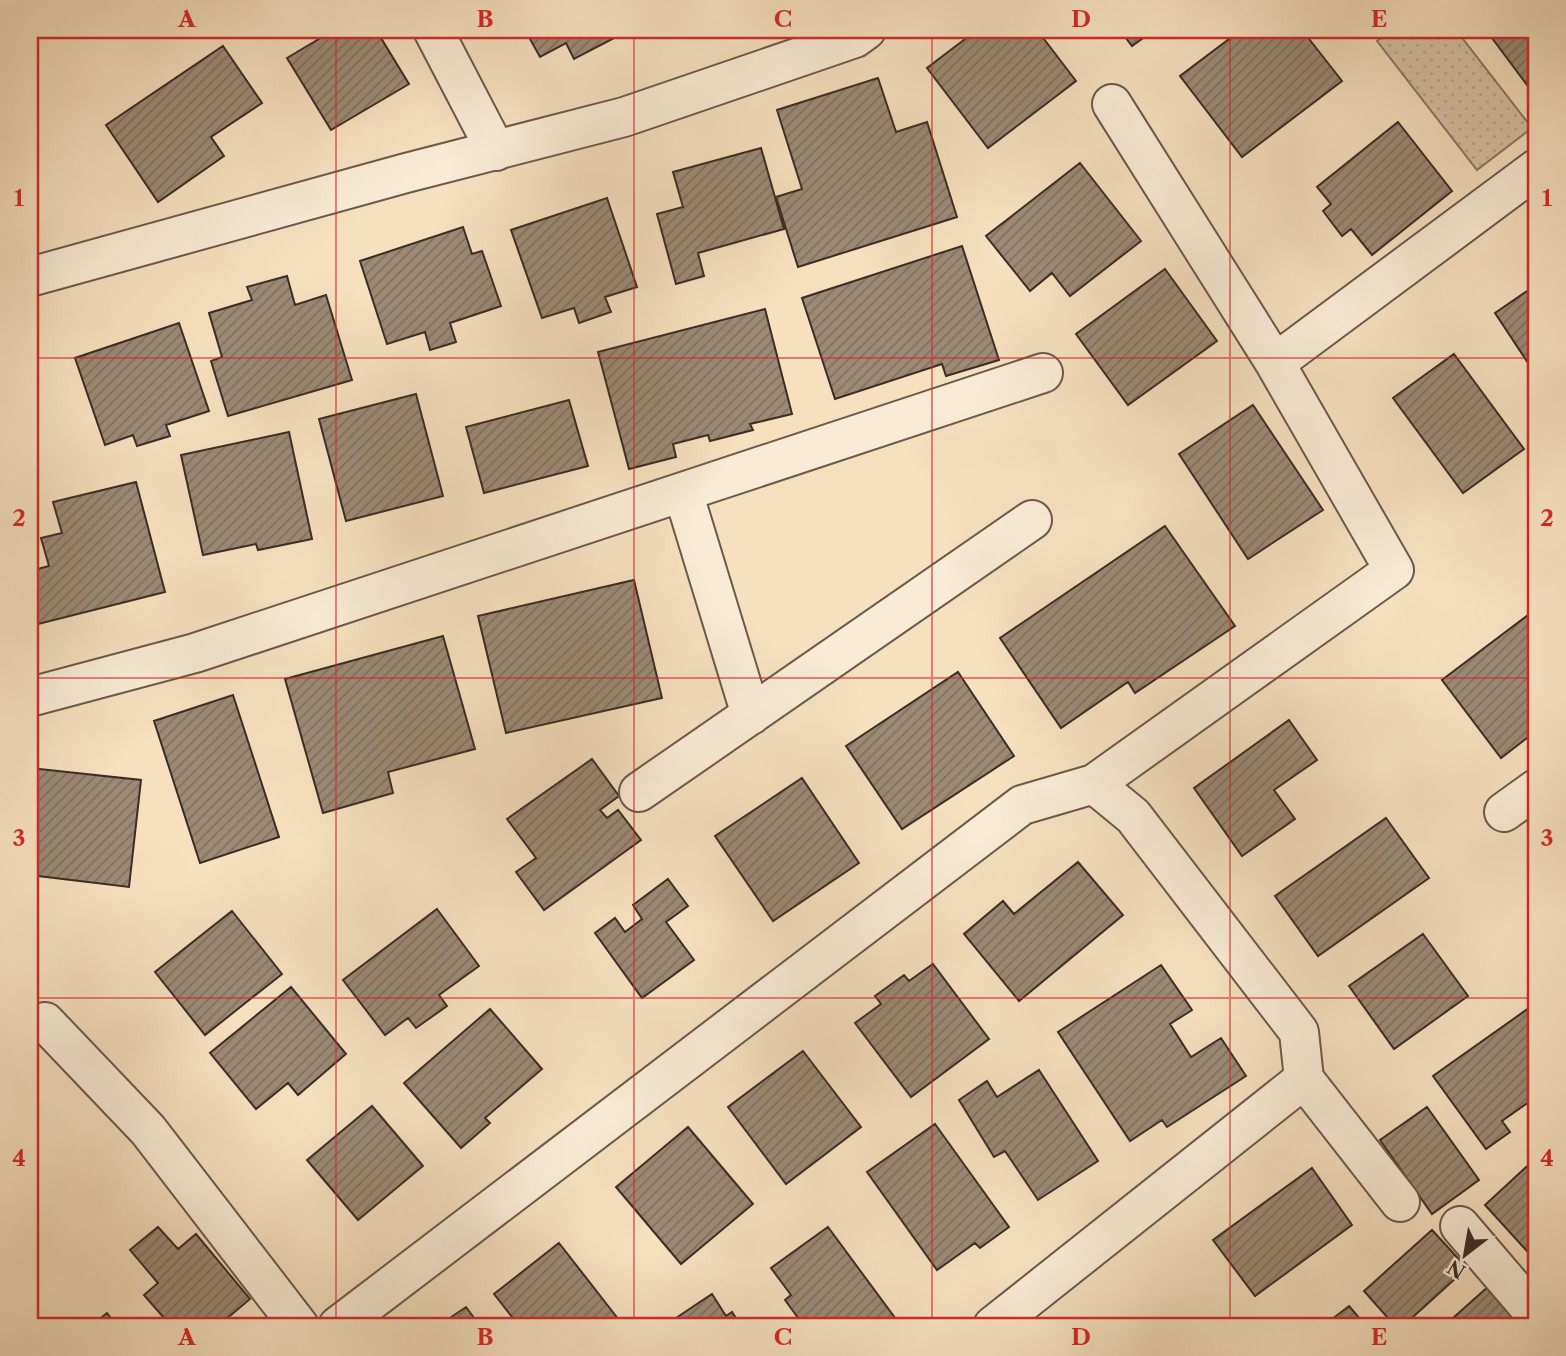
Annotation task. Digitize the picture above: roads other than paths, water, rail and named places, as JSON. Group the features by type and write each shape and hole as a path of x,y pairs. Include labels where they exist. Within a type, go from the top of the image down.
{"street":[{"path":"433,30 496,151"},
{"path":"30,277 624,117 855,38 866,30"},
{"path":"338,1326 1022,805 1094,784 1394,570 1275,363 1112,104"},
{"path":"1275,363 1536,169"},
{"path":"30,697 195,653 1043,373"},
{"path":"683,492 751,715"},
{"path":"639,792 1032,520"},
{"path":"1094,784 1133,816 1299,1032 1304,1079 1400,1202"},
{"path":"1504,812 1536,789"},
{"path":"45,1022 148,1130 299,1326"},
{"path":"993,1326 1304,1079"},
{"path":"1460,1226 1536,1315"}]}
